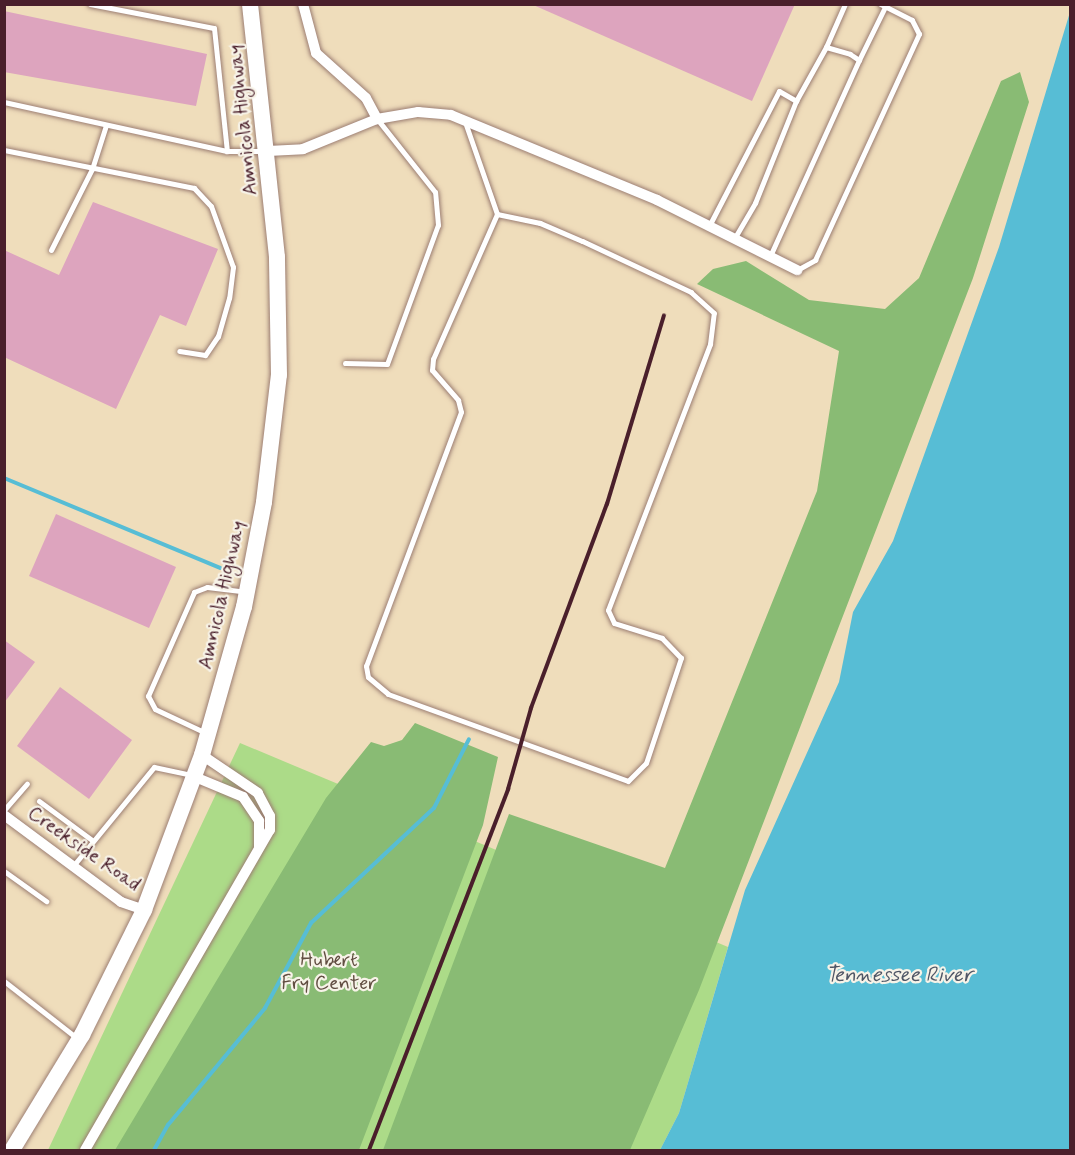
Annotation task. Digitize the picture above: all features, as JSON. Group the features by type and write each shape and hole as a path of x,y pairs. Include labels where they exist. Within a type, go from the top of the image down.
{"main road":[{"name":"Amnicola Highway","path":"12,1150 79,1040 144,910 195,777 246,593 264,502 279,375 268,151 250,4"}],"street":[{"path":"303,4 316,53 366,98 377,119"},
{"path":"268,151 303,149 377,119 418,112 464,121 709,226 797,270"},
{"path":"85,1150 270,830 263,799 249,783 202,755"},
{"path":"195,777 243,797 259,821 258,850"},
{"name":"Creekside Road","path":"4,815 121,902 144,910"}],"lane":[{"path":"90,4 214,28 227,151"},
{"path":"734,239 755,203 796,101 826,47 845,4"},
{"path":"770,256 883,6 912,20 919,34 815,260 797,270"},
{"path":"826,47 859,60"},
{"path":"709,226 779,91 796,101"},
{"path":"4,102 227,151 268,151"},
{"path":"345,363 387,364 438,225 435,192 377,119"},
{"path":"464,121 498,214 433,359 432,370 458,399 461,412 366,666 368,677 388,694 628,781 646,763 681,658 662,638 614,623 608,610 710,344 714,313 691,292 582,241 540,223 498,214"},
{"path":"51,250 92,169 106,125"},
{"path":"4,150 194,188 211,206 233,267 229,298 218,336 205,355 179,351"},
{"path":"208,734 155,709 148,696 194,592 207,587 246,593"},
{"path":"73,866 154,767 166,765 195,777"},
{"path":"4,810 27,784"},
{"path":"39,801 93,841"},
{"path":"4,871 46,901"},
{"path":"4,981 79,1040"}],"green space":[{"path":"1020,72 1029,102 973,278 699,990 630,1150 383,1150 509,814 665,868 817,491 839,351 697,284 713,269 746,261 809,300 885,309 919,278 1001,81"},
{"path":"415,723 498,757 483,825 359,1150 115,1150 326,798 371,742 384,746 402,740"},
{"name":"Hubert Fry Center","path":"240,743 728,947 679,1113 660,1150 48,1150"}],"water":[{"name":"Tennessee River","path":"1070,12 1070,1150 660,1150 679,1113 745,890 839,682 853,612 893,541 999,247"}],"building":[{"path":"531,4 795,4 752,101"},
{"path":"4,11 207,54 196,106 4,72"},
{"path":"93,202 218,249 186,326 160,315 116,409 4,357 4,250 59,275"},
{"path":"56,514 176,567 149,628 29,576"},
{"path":"4,640 35,662 4,703"},
{"path":"60,687 132,740 89,799 17,746"}],"waterway":[{"path":"4,478 220,568"},
{"path":"154,1150 168,1125 265,1008 311,923 434,808 469,739"}],"railway":[{"path":"369,1150 508,789 531,708 607,504 664,315"}]}
